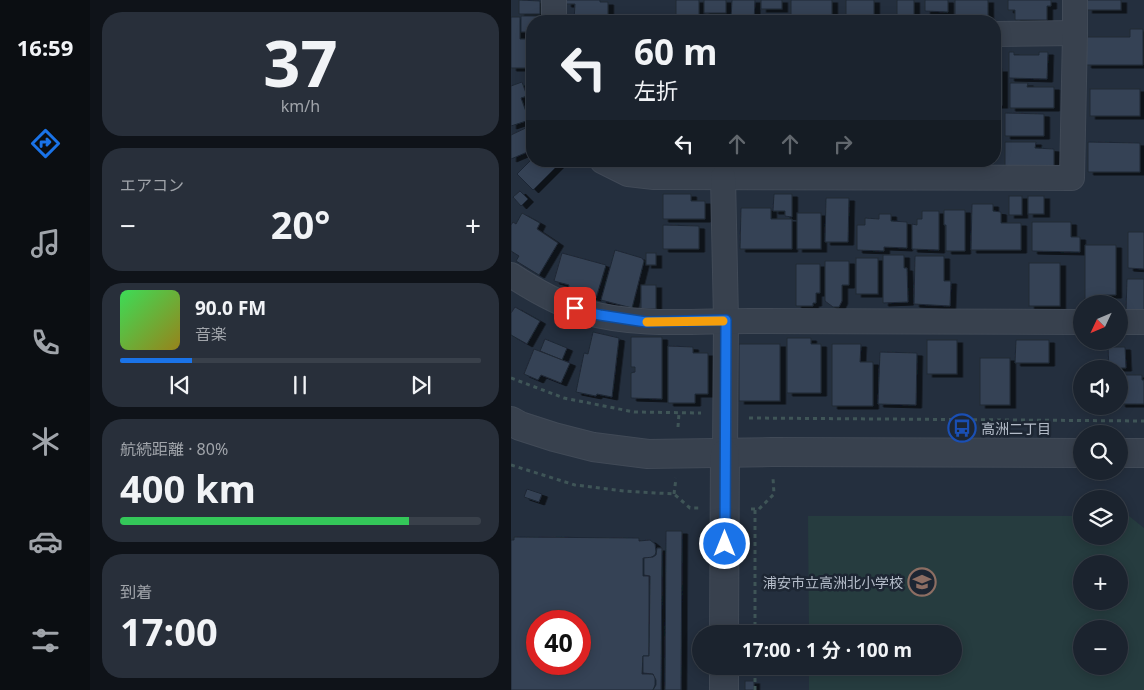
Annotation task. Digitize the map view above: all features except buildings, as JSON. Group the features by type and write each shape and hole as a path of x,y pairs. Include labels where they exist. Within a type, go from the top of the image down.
{"street":[{"path":"554,0 554,15"},
{"path":"614,167 628,174 653,177 1072,178 1075,0"},
{"path":"1001,34 1075,34"},
{"path":"723,177 726,320 724,625"},
{"path":"511,275 563,304 586,312 646,322 726,320 1073,322"},
{"path":"1129,322 1144,322"},
{"path":"511,421 554,437 593,447 648,454 773,452 1073,453"},
{"path":"1128,453 1144,453"},
{"path":"724,675 724,690"}],"path":[{"path":"511,378 564,398 634,412 705,413 711,409 737,408 739,417 1144,421"},
{"path":"511,465 575,485 624,491 675,494 690,508 759,509 774,494 771,418"},
{"path":"755,509 755,625"},
{"path":"755,675 755,690"}],"green space":[{"name":"浦安市立高洲北小学校","path":"808,516 1073,516 1073,545 1128,545 1128,516 1144,528 1144,690 809,690 809,675 962,675 962,625 809,625"}],"slow traffic":[{"path":"647,322 723,321"}],"place":[{"name":"高洲二丁目","path":"962,428"},
{"name":"浦安市立高洲北小学校","path":"922,582"}],"route":[{"path":"575,308 614,318 646,322 726,320 725,544"}]}
